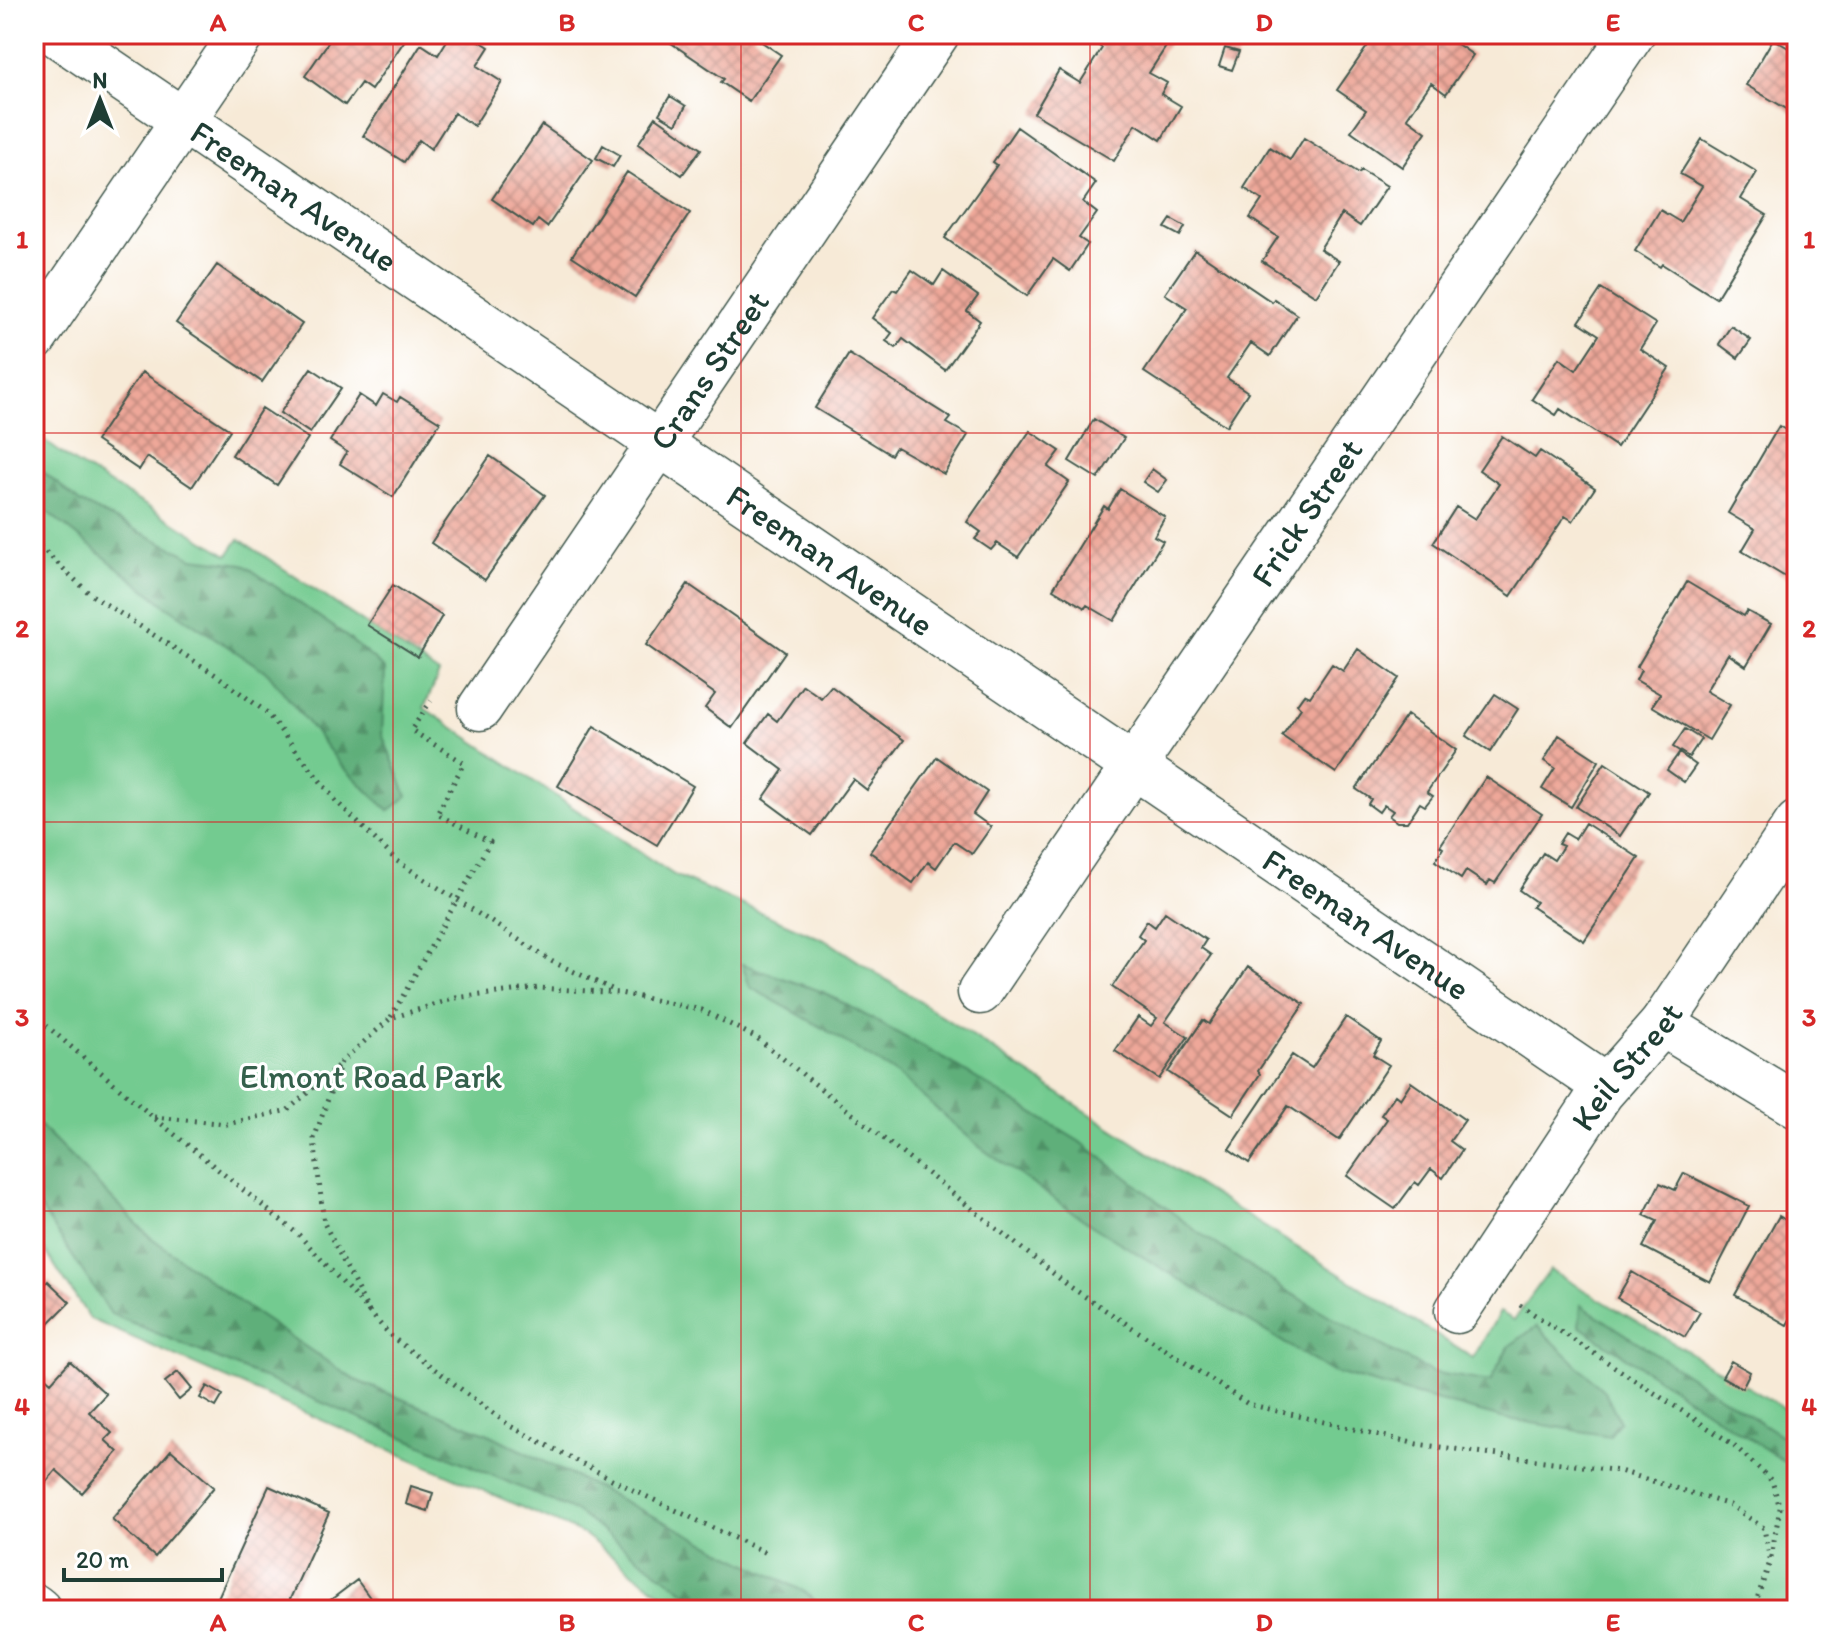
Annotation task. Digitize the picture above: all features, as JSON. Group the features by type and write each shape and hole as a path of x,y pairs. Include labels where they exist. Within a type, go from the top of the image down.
{"street":[{"name":"Freeman Avenue","path":"56,34 1605,1086"},
{"path":"34,339 242,34"},
{"name":"Crans Street","path":"480,708 937,34"},
{"name":"Frick Street","path":"980,992 1632,34"},
{"name":"Keil Street","path":"1457,1311 1605,1086 1662,1024 1797,823"},
{"path":"1662,1024 1797,1106"},
{"path":"34,1606 39,1610"}],"path":[{"path":"34,541 90,594 219,677 266,712 336,801 397,861 553,962 620,993"},
{"path":"34,556 40,547"},
{"path":"153,1117 227,1124 288,1110 391,1018 490,842 437,814 464,763 411,730 431,700"},
{"path":"391,1018 456,998 538,988 620,993 702,1010 757,1038 1069,1286 1248,1404 1417,1444 1620,1471 1730,1505 1764,1528 1770,1562"},
{"path":"34,1015 153,1117 299,1235 392,1337 510,1426 631,1489 768,1554"},
{"path":"341,1062 314,1139 324,1223 369,1312"},
{"path":"1516,1302 1734,1445 1772,1481 1780,1508 1770,1562 1753,1610"}],"green space":[{"name":"Elmont Road Park","path":"34,433 72,461 228,555 239,539 439,673 424,708 674,875 829,942 1198,1185 1473,1358 1500,1312 1514,1320 1550,1270 1797,1416 1797,1610 683,1610 583,1534 90,1319 34,1234"},
{"path":"34,464 81,503 193,558 243,564 341,632 385,669 382,734 407,796 389,811 341,765 268,673 165,605 45,510 34,500"},
{"path":"742,964 823,992 938,1055 1085,1145 1195,1230 1284,1289 1431,1372 1490,1382 1508,1347 1537,1326 1604,1391 1620,1421 1610,1436 1502,1418 1332,1372 1094,1227 981,1148 898,1075 750,987"},
{"path":"34,1120 149,1236 252,1311 355,1380 491,1435 805,1592 826,1610 710,1610 575,1511 111,1314 34,1198"},
{"path":"1581,1305 1797,1446 1797,1470 1579,1326"}],"building":[{"path":"334,34 409,34 371,90 361,83 345,105 305,76"},
{"path":"451,34 469,34 489,47 477,66 502,82 474,126 454,113 431,149 419,140 404,162 363,136 421,44 438,55"},
{"path":"677,34 755,34 753,36 781,55 749,101 721,82 724,79 671,43"},
{"path":"1084,34 1156,34 1169,42 1149,73 1167,83 1161,94 1181,106 1161,140 1136,124 1114,161 1034,113 1059,70 1080,83 1102,48"},
{"path":"1376,34 1433,34 1446,43 1450,39 1473,55 1446,94 1431,83 1407,118 1426,132 1402,167 1351,131 1366,110 1337,90"},
{"path":"1773,39 1797,53 1797,115 1746,85"},
{"path":"1225,48 1239,52 1232,70 1219,66"},
{"path":"670,96 686,106 676,124 659,114"},
{"path":"656,117 701,149 682,175 638,144"},
{"path":"542,125 593,160 547,227 538,220 533,227 492,199"},
{"path":"1017,127 1096,183 1083,202 1097,213 1079,238 1088,244 1070,271 1053,259 1027,296 945,238 997,165 993,162"},
{"path":"1304,138 1359,173 1361,170 1387,186 1360,226 1342,214 1320,249 1339,261 1316,296 1262,261 1278,237 1250,218 1262,200 1244,188 1270,147 1290,160"},
{"path":"1702,139 1757,172 1741,199 1767,215 1716,298 1635,251 1660,210 1680,222 1702,186 1680,174"},
{"path":"603,145 620,155 613,167 596,158"},
{"path":"627,172 690,213 635,297 572,256"},
{"path":"1171,219 1185,227 1180,236 1165,228"},
{"path":"1195,250 1272,302 1274,299 1297,315 1270,356 1251,343 1227,378 1248,392 1226,426 1144,372 1187,308 1165,294"},
{"path":"217,265 302,324 262,382 176,323"},
{"path":"912,270 934,285 943,271 978,296 967,311 980,321 945,370 903,339 896,348 886,341 892,333 872,318 893,289 897,291"},
{"path":"1601,289 1656,324 1640,349 1669,368 1617,447 1560,409 1556,415 1532,399 1559,358 1576,370 1599,335 1579,322"},
{"path":"1731,326 1751,340 1738,358 1719,344"},
{"path":"849,354 951,418 947,423 968,435 944,474 896,447 891,455 815,408"},
{"path":"311,368 341,388 310,433 280,413"},
{"path":"142,372 230,430 192,487 147,457 139,470 96,441"},
{"path":"383,394 397,402 400,397 440,422 393,497 340,464 347,452 330,441 359,395 376,406"},
{"path":"262,408 308,438 277,485 232,455"},
{"path":"1094,419 1124,438 1098,479 1069,461"},
{"path":"1779,426 1797,437 1797,584 1742,551 1755,529 1728,513"},
{"path":"1030,431 1060,451 1048,467 1069,482 1018,557 997,543 991,550 975,539 981,532 967,522"},
{"path":"1502,436 1535,458 1540,451 1595,488 1573,521 1565,516 1511,596 1433,543 1456,507 1475,519 1499,484 1479,470"},
{"path":"490,456 545,495 485,580 431,543"},
{"path":"1152,469 1167,480 1158,492 1143,482"},
{"path":"1120,489 1165,517 1154,536 1163,541 1114,621 1053,589 1104,506 1108,509"},
{"path":"1687,582 1744,616 1747,611 1771,624 1746,666 1728,654 1706,691 1730,705 1709,740 1652,706 1660,694 1636,680 1641,670 1637,667"},
{"path":"688,584 785,652 732,728 705,708 715,694 646,645"},
{"path":"393,585 442,616 418,657 367,625"},
{"path":"1358,649 1399,678 1336,773 1282,736 1301,708 1297,704 1304,694 1310,697 1332,664 1343,671"},
{"path":"803,685 821,698 831,686 904,740 867,790 853,779 812,835 763,799 783,770 747,743 768,714 777,721"},
{"path":"1495,694 1518,709 1490,752 1466,736"},
{"path":"1407,715 1456,750 1427,792 1433,796 1425,806 1420,803 1407,822 1397,822 1389,816 1393,811 1384,805 1379,812 1368,804 1371,799 1356,789"},
{"path":"594,726 693,786 657,845 558,786"},
{"path":"1685,729 1701,739 1689,757 1673,747"},
{"path":"1559,735 1599,761 1571,807 1542,789 1555,768 1544,761"},
{"path":"1679,753 1696,765 1684,782 1667,770"},
{"path":"937,757 987,792 973,814 991,827 972,854 954,842 936,868 928,862 913,883 870,852"},
{"path":"1605,763 1649,792 1620,836 1576,807"},
{"path":"1486,777 1542,814 1495,883 1490,880 1487,885 1466,871 1461,879 1435,861 1443,848 1440,846"},
{"path":"1585,823 1639,858 1584,941 1532,907 1536,902 1519,890 1543,853 1554,860 1563,846 1558,844 1565,833 1575,839"},
{"path":"1165,912 1206,940 1201,948 1211,955 1165,1022 1188,1037 1159,1079 1115,1051 1138,1017 1151,1026 1157,1018 1112,987 1144,940 1138,935 1147,921 1155,927"},
{"path":"1248,967 1304,1004 1258,1071 1260,1074 1233,1115 1168,1072 1203,1020 1209,1024"},
{"path":"1346,1017 1381,1041 1373,1055 1389,1065 1339,1140 1288,1106 1249,1163 1229,1149 1292,1055 1312,1068"},
{"path":"1411,1082 1465,1120 1450,1141 1462,1150 1443,1178 1431,1169 1419,1185 1415,1182 1395,1209 1347,1176 1387,1119 1381,1115 1395,1095 1400,1099"},
{"path":"1684,1173 1749,1206 1710,1282 1643,1247 1657,1221 1644,1215 1660,1183 1675,1190"},
{"path":"1779,1216 1797,1227 1797,1306 1787,1325 1735,1295"},
{"path":"1632,1272 1700,1312 1685,1337 1617,1298"},
{"path":"48,1281 70,1302 34,1338 34,1296"},
{"path":"70,1361 106,1394 89,1412 112,1433 105,1440 118,1452 82,1493 56,1470 46,1482 34,1471 34,1367 51,1382"},
{"path":"1731,1361 1750,1372 1742,1388 1722,1377"},
{"path":"178,1372 192,1389 179,1400 165,1382"},
{"path":"207,1386 223,1395 216,1407 200,1398"},
{"path":"171,1450 214,1487 155,1557 112,1519"},
{"path":"269,1486 329,1513 285,1610 232,1610 216,1602"},
{"path":"411,1486 433,1493 428,1511 406,1504"},
{"path":"357,1580 379,1610 320,1608"}]}
